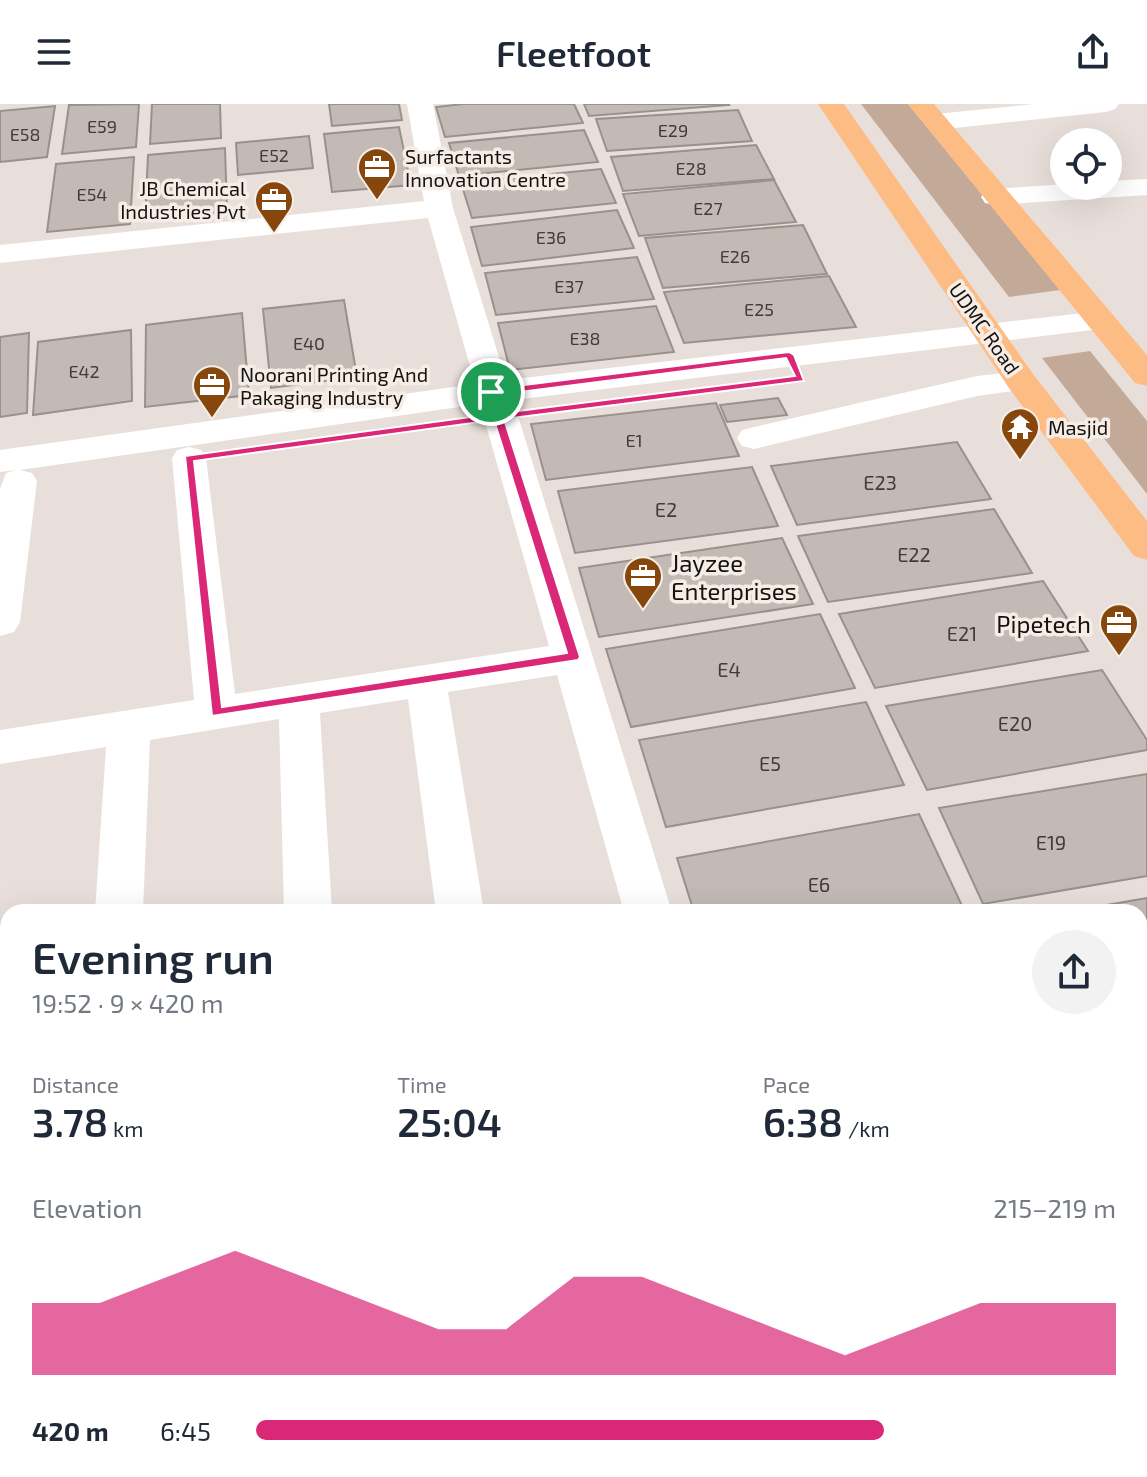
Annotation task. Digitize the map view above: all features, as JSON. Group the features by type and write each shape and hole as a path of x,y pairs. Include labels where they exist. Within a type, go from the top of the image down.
{"main road":[{"name":"UDMC Road","path":"831,104 1021,381 1147,547"},
{"path":"928,113 1147,376"}],"street":[{"path":"420,104 439,208 646,904"},
{"path":"928,113 1106,104"},
{"path":"995,197 1147,187"},
{"path":"0,254 439,208"},
{"path":"6,476 495,404 795,367 988,333 1100,320"},
{"path":"795,367 950,361"},
{"path":"754,438 977,386 1021,381"},
{"path":"6,476 189,458 495,404"},
{"path":"189,458 216,713"},
{"path":"0,622 6,476"},
{"path":"0,747 574,657"},
{"path":"426,680 459,904"},
{"path":"299,700 308,904"},
{"path":"119,904 129,726"}],"shaded area":[{"path":"861,104 908,104 1060,290 1009,297"},
{"path":"1090,351 1147,421 1147,494 1042,358"}],"building":[{"path":"139,104 136,147 62,154 69,105"},
{"path":"152,104 220,104 221,138 150,144"},
{"path":"329,104 399,104 402,120 332,126"},
{"path":"463,104 574,104 583,123 445,137 436,107"},
{"path":"584,104 728,104 729,105 589,116"},
{"path":"55,106 47,157 0,162 0,111"},
{"path":"738,110 752,141 607,151 596,119"},
{"path":"399,127 411,185 332,192 324,134"},
{"path":"584,130 598,162 459,176 449,143"},
{"path":"309,136 313,168 238,175 236,143"},
{"path":"756,145 774,179 623,191 611,157"},
{"path":"225,148 227,212 145,220 148,155"},
{"path":"134,157 130,224 47,232 56,164"},
{"path":"601,169 616,203 472,218 461,183"},
{"path":"774,180 796,222 639,236 623,194"},
{"path":"617,210 634,248 482,266 471,227"},
{"path":"803,225 827,274 663,288 645,238"},
{"path":"637,257 654,299 496,315 485,273"},
{"path":"829,276 856,327 684,343 664,292"},
{"path":"344,300 357,377 271,388 263,309"},
{"path":"656,306 674,352 510,370 498,323"},
{"path":"242,313 249,395 145,407 146,325"},
{"path":"131,330 132,401 33,415 38,342"},
{"path":"29,333 27,413 0,417 0,337"},
{"path":"778,398 787,415 727,422 720,405"},
{"path":"716,403 739,456 546,480 531,424"},
{"path":"957,442 991,499 797,525 771,466"},
{"path":"752,467 778,526 575,553 558,491"},
{"path":"994,509 1032,573 828,602 798,536"},
{"path":"782,538 813,604 599,637 579,568"},
{"path":"1043,581 1088,651 875,688 839,614"},
{"path":"820,614 855,688 631,727 606,649"},
{"path":"1102,670 1147,740 1147,750 927,790 886,706"},
{"path":"866,702 904,785 666,827 639,740"},
{"path":"1147,774 1147,876 983,904 939,808"},
{"path":"919,814 961,904 691,904 677,858"},
{"path":"1147,898 1147,904 1112,904"}],"place":[{"name":"Surfactants Innovation Centre","path":"377,201"},
{"name":"JB Chemical Industries Pvt","path":"274,234"},
{"name":"Noorani Printing And Pakaging Industry","path":"212,419"},
{"name":"Masjid","path":"1020,461"},
{"name":"Jayzee Enterprises","path":"643,610"},
{"name":"Pipetech","path":"1119,657"}],"route":[{"path":"491,392 498,416 189,458 216,713 574,657 498,416 801,379 789,355 491,392"}]}
